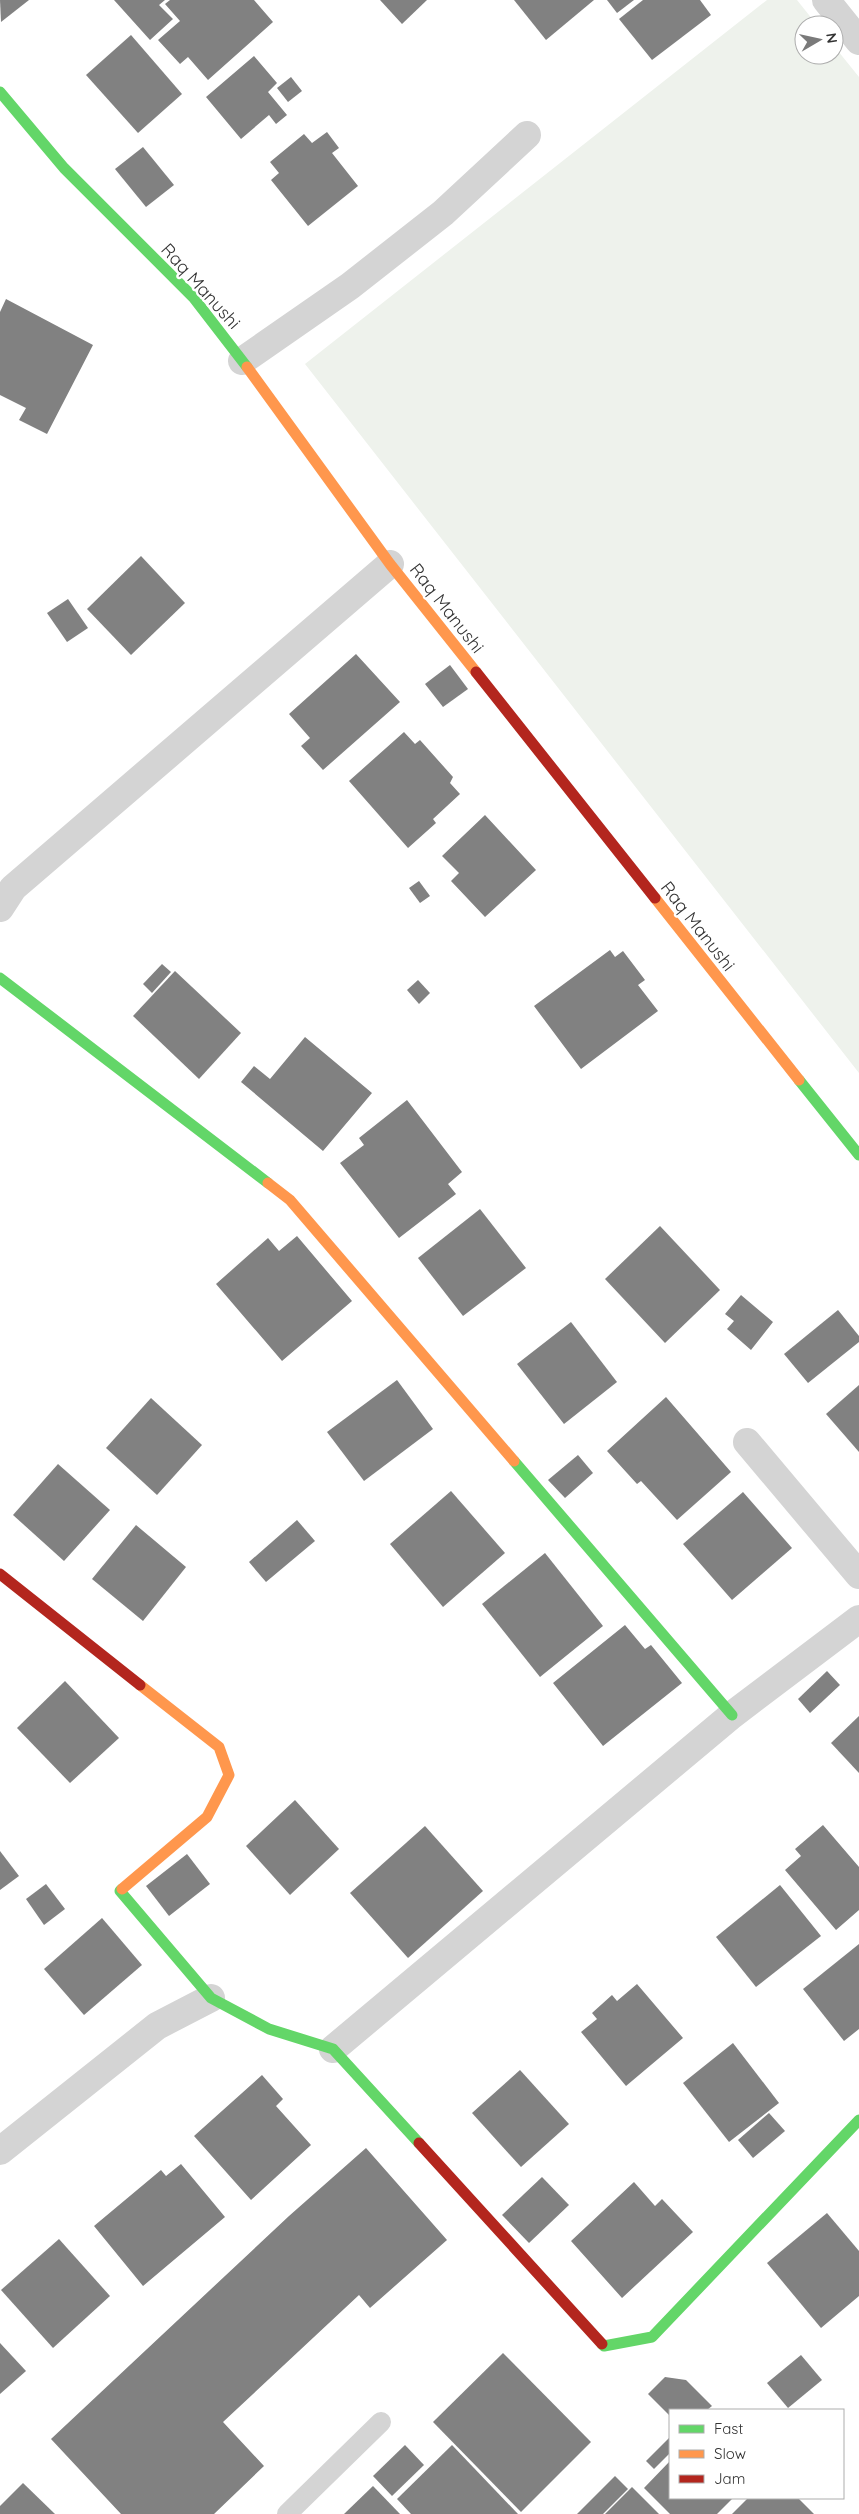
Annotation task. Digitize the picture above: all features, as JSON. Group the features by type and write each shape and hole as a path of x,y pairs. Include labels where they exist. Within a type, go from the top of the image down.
{"street":[{"path":"826,0 859,41"},
{"name":"Raq Manushi","path":"0,92 64,168 193,297 390,564 859,1155"},
{"path":"242,361 350,286 443,213 527,136"},
{"path":"0,908 13,888 390,564"},
{"path":"0,978 290,1200 732,1715"},
{"path":"747,1442 859,1575"},
{"path":"0,1574 219,1747 229,1776 207,1817 120,1891 211,1998 269,2029 333,2049 604,2346 652,2337 859,2120"},
{"path":"333,2049 732,1715 859,1619"},
{"path":"0,2151 157,2026 211,1998"}],"lane":[{"path":"287,2514 381,2422"}],"shaded area":[{"path":"767,0 797,0 809,15 794,15 794,65 844,65 844,58 859,77 859,1073 305,364"}],"building":[{"path":"0,0 29,0 1,22"},
{"path":"114,0 165,0 159,5 173,19 150,40"},
{"path":"170,0 254,0 273,22 208,80 188,57 180,64 158,40 180,21 165,4"},
{"path":"380,0 427,0 402,24"},
{"path":"514,0 594,0 546,40"},
{"path":"607,0 634,0 617,13"},
{"path":"643,0 700,0 711,15 652,60 619,19"},
{"path":"131,35 182,94 138,133 86,75"},
{"path":"254,56 277,83 268,92 287,115 276,124 269,115 241,139 206,97"},
{"path":"291,77 302,91 288,102 277,88"},
{"path":"327,132 339,148 332,153 358,186 308,226 271,180 279,173 270,162 304,134 312,143"},
{"path":"143,147 174,185 146,207 115,169"},
{"path":"6,299 93,345 47,434 19,420 26,408 0,395 0,312"},
{"path":"141,556 185,603 131,655 87,609"},
{"path":"68,599 88,628 67,642 47,613"},
{"path":"356,654 400,702 323,770 301,746 310,738 289,714"},
{"path":"450,665 468,689 443,707 425,684"},
{"path":"404,732 415,744 420,740 453,777 450,783 460,794 433,819 436,823 408,848 349,781"},
{"path":"485,815 536,870 485,917 451,881 459,873 442,856"},
{"path":"419,881 430,896 420,903 409,888"},
{"path":"610,950 615,957 623,951 645,980 638,985 658,1011 581,1069 534,1006"},
{"path":"162,964 171,972 152,993 143,984"},
{"path":"175,971 241,1033 199,1079 133,1016"},
{"path":"418,980 430,993 419,1004 407,990"},
{"path":"305,1037 372,1093 323,1151 241,1082 254,1066 270,1079"},
{"path":"407,1100 462,1172 448,1184 456,1194 399,1238 340,1163 364,1145 359,1138"},
{"path":"480,1209 526,1268 463,1316 418,1258"},
{"path":"660,1226 720,1290 665,1343 605,1279"},
{"path":"297,1236 352,1301 282,1361 216,1284 268,1238 279,1251"},
{"path":"741,1295 773,1322 751,1350 727,1329 734,1321 725,1314"},
{"path":"838,1310 859,1336 859,1342 808,1383 784,1354"},
{"path":"571,1322 617,1382 564,1424 517,1364"},
{"path":"397,1380 433,1429 364,1481 327,1432"},
{"path":"859,1385 859,1452 826,1414"},
{"path":"666,1397 731,1472 677,1520 641,1481 637,1484 607,1451"},
{"path":"151,1398 202,1445 157,1495 106,1448"},
{"path":"578,1455 593,1473 565,1498 548,1480"},
{"path":"58,1464 110,1510 64,1561 13,1515"},
{"path":"451,1491 505,1553 443,1607 390,1544"},
{"path":"743,1492 792,1548 732,1600 683,1544"},
{"path":"297,1520 315,1541 266,1582 249,1562"},
{"path":"136,1525 186,1567 143,1621 92,1579"},
{"path":"545,1553 603,1626 540,1677 482,1604"},
{"path":"625,1625 645,1649 651,1645 682,1683 603,1746 553,1683"},
{"path":"827,1671 840,1685 810,1713 798,1699"},
{"path":"65,1681 119,1738 70,1783 17,1728"},
{"path":"859,1716 859,1773 831,1743"},
{"path":"295,1800 339,1849 290,1895 246,1846"},
{"path":"823,1825 859,1867 859,1910 836,1930 785,1870 801,1856 795,1849"},
{"path":"425,1826 483,1891 408,1958 350,1893"},
{"path":"0,1851 19,1876 0,1890"},
{"path":"187,1854 210,1884 169,1916 146,1886"},
{"path":"46,1884 65,1909 44,1925 26,1899"},
{"path":"780,1885 821,1936 756,1987 716,1937"},
{"path":"102,1918 142,1965 84,2015 44,1969"},
{"path":"859,1944 859,2029 844,2041 803,1989"},
{"path":"637,1984 683,2038 626,2086 581,2032 597,2019 592,2013 612,1995 617,2001"},
{"path":"733,2043 779,2103 729,2142 683,2083"},
{"path":"520,2070 569,2124 521,2167 472,2113"},
{"path":"262,2075 283,2099 276,2106 311,2145 251,2200 194,2136"},
{"path":"769,2113 785,2131 753,2158 738,2140"},
{"path":"366,2148 447,2240 370,2308 359,2295 223,2422 264,2466 214,2514 121,2514 51,2439 289,2216"},
{"path":"181,2164 225,2217 143,2286 94,2226 161,2170 166,2176"},
{"path":"542,2177 569,2205 529,2243 502,2215"},
{"path":"634,2182 655,2206 662,2199 693,2232 622,2298 571,2241"},
{"path":"827,2213 859,2251 859,2296 821,2328 767,2263"},
{"path":"59,2239 110,2296 53,2348 1,2290"},
{"path":"0,2343 26,2371 0,2394"},
{"path":"503,2353 591,2442 521,2512 433,2422"},
{"path":"801,2355 822,2380 788,2408 767,2383"},
{"path":"665,2377 686,2380 712,2406 708,2409 669,2409 669,2415 648,2394"},
{"path":"669,2438 669,2454 654,2469 646,2461"},
{"path":"405,2445 424,2465 392,2496 373,2476"},
{"path":"452,2445 518,2514 411,2514 397,2499"},
{"path":"669,2462 669,2499 732,2499 717,2514 670,2514 644,2488"},
{"path":"615,2476 628,2489 603,2514 577,2514"},
{"path":"23,2483 55,2514 0,2514 0,2506"},
{"path":"373,2486 400,2514 344,2514"},
{"path":"632,2487 659,2514 605,2514"},
{"path":"747,2499 799,2499 814,2514 732,2514"}],"traffic: fast":[{"path":"0,92 64,168 193,297 247,367"},
{"path":"0,978 268,1183"},
{"path":"799,1080 859,1155"},
{"path":"514,1461 732,1715"},
{"path":"122,1889 120,1891 211,1998 269,2029 333,2049 419,2143"},
{"path":"602,2344 604,2346 652,2337 859,2120"}],"traffic: slow":[{"path":"247,367 390,564 476,672"},
{"path":"655,898 799,1080"},
{"path":"268,1183 290,1200 514,1461"},
{"path":"122,1889 207,1817 229,1775 219,1747 140,1685"}],"traffic: jam":[{"path":"476,672 655,898"},
{"path":"0,1574 140,1685"},
{"path":"419,2143 602,2344"}]}
